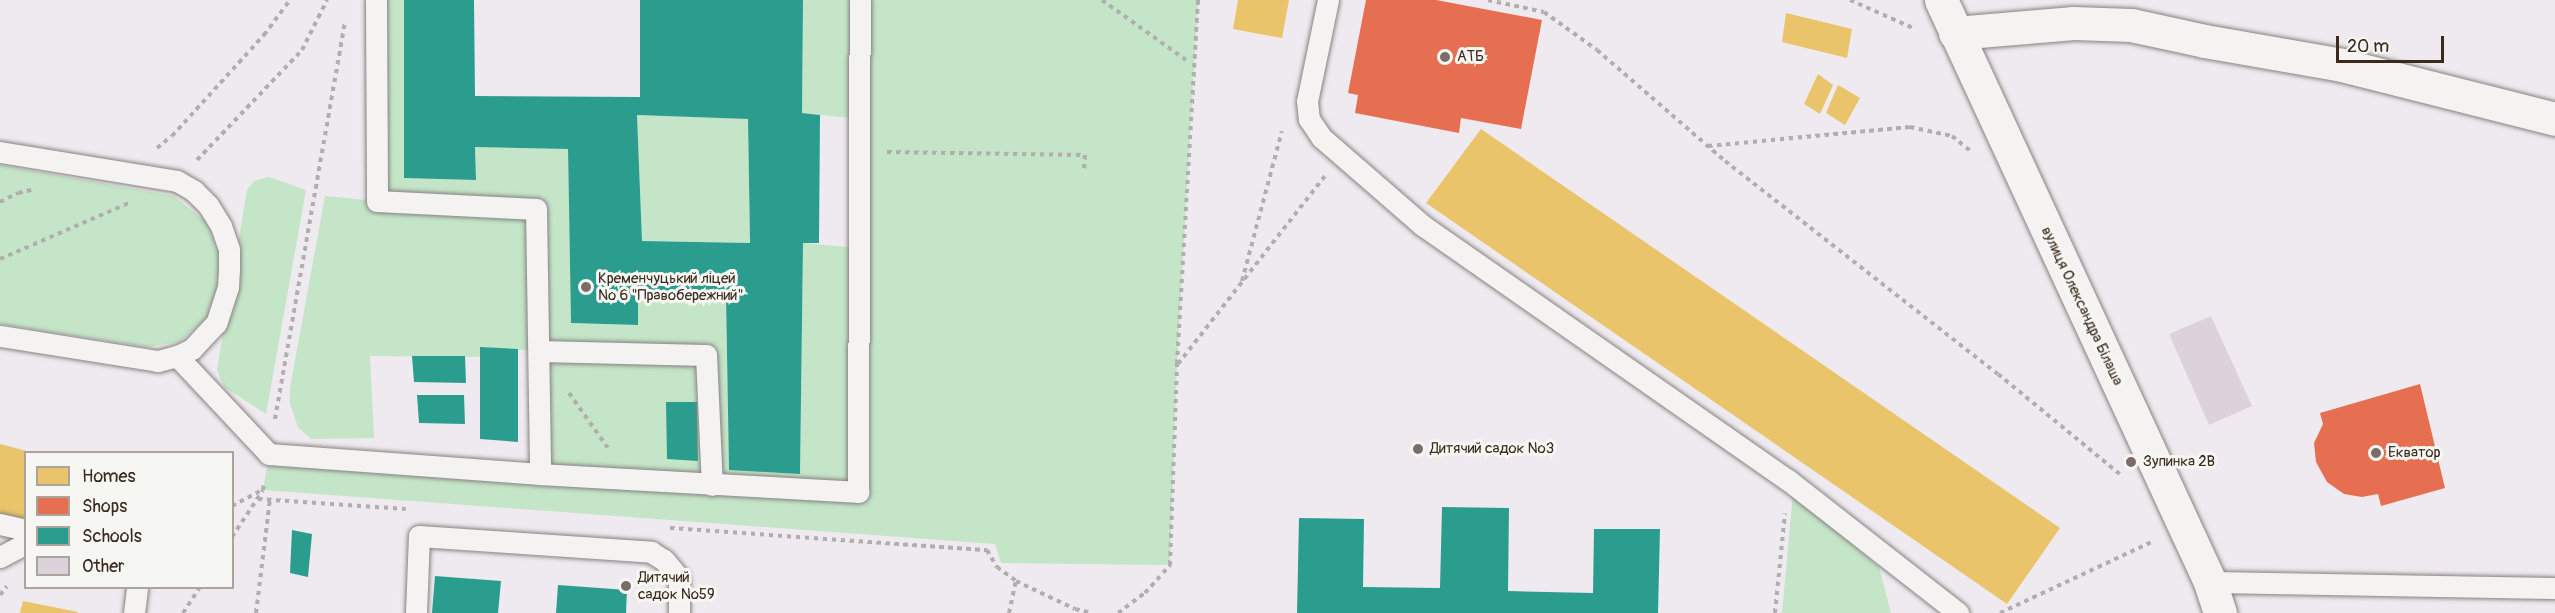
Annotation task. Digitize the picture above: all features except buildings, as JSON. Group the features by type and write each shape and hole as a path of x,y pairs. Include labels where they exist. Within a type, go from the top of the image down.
{"street":[{"name":"вулиця Олександра Білаша","path":"1941,0 2210,582 2220,613"},
{"path":"1955,33 2064,23 2131,25 2205,41 2342,65 2555,119"}],"lane":[{"path":"376,0 378,201 536,209 540,474"},
{"path":"177,356 269,454 631,480 858,492 860,0"},
{"path":"1328,0 1307,101 1309,119 1322,138 1422,225 1788,480 1958,613"},
{"path":"0,152 177,182 194,190 208,205 229,249 228,287 216,323 192,349 177,356 158,361 0,336"},
{"path":"539,351 706,355 712,485"},
{"path":"0,524 24,530"},
{"path":"416,613 419,536 651,552 664,560 679,578 679,613"},
{"path":"0,557 24,544"},
{"path":"2210,582 2555,588"},
{"path":"135,613 137,589"}],"path":[{"path":"123,173 172,136 264,35 290,0"},
{"path":"1102,0 1186,60"},
{"path":"1118,613 1145,593 1170,565 1177,364 1198,0"},
{"path":"1488,0 1544,12 1597,50 1708,146 1998,374 2127,479"},
{"path":"1850,0 1920,32"},
{"path":"234,534 263,490 346,18"},
{"path":"1241,283 1284,124"},
{"path":"1708,146 1910,127 1952,136 1979,158"},
{"path":"883,152 1085,155 1084,169"},
{"path":"1177,364 1341,155"},
{"path":"0,202 18,193 41,188"},
{"path":"539,351 631,480"},
{"path":"1775,613 1788,480"},
{"path":"234,505 263,490"},
{"path":"258,499 414,510"},
{"path":"256,613 270,499"},
{"path":"664,527 987,550 997,567 1016,581 1075,609 1092,613"},
{"path":"2000,613 2184,527"},
{"path":"1009,613 1016,581"},
{"path":"183,613 198,589"}],"green space":[{"path":"376,0 404,0 404,178 476,180 475,147 568,149 571,323 637,325 638,294 726,296 729,469 800,473 803,243 859,248 860,119 802,113 803,0 1198,0 1177,364 1170,565 1001,563 995,544 263,490 269,454 539,474 538,351 480,347 480,357 370,356 374,438 311,439 298,427 290,404 290,388 325,196 377,201"},
{"path":"637,115 748,119 750,243 642,241"},
{"path":"0,165 174,196 206,222 220,255 220,285 207,318 179,342 147,347 0,324"},
{"path":"269,177 306,190 266,414 224,387 217,370 247,190 254,181"},
{"path":"1793,494 1879,567 1891,613 1782,613"}],"place":[{"name":"АТБ","path":"1445,57"},
{"name":"Кременчуцький ліцей № 6 \"Правобережний\"","path":"586,287"},
{"name":"Дитячий садок №3","path":"1418,449"},
{"name":"Екватор","path":"2376,453"},
{"name":"Зупинка 2В","path":"2131,462"},
{"name":"Дитячий садок №59","path":"626,586"}]}
